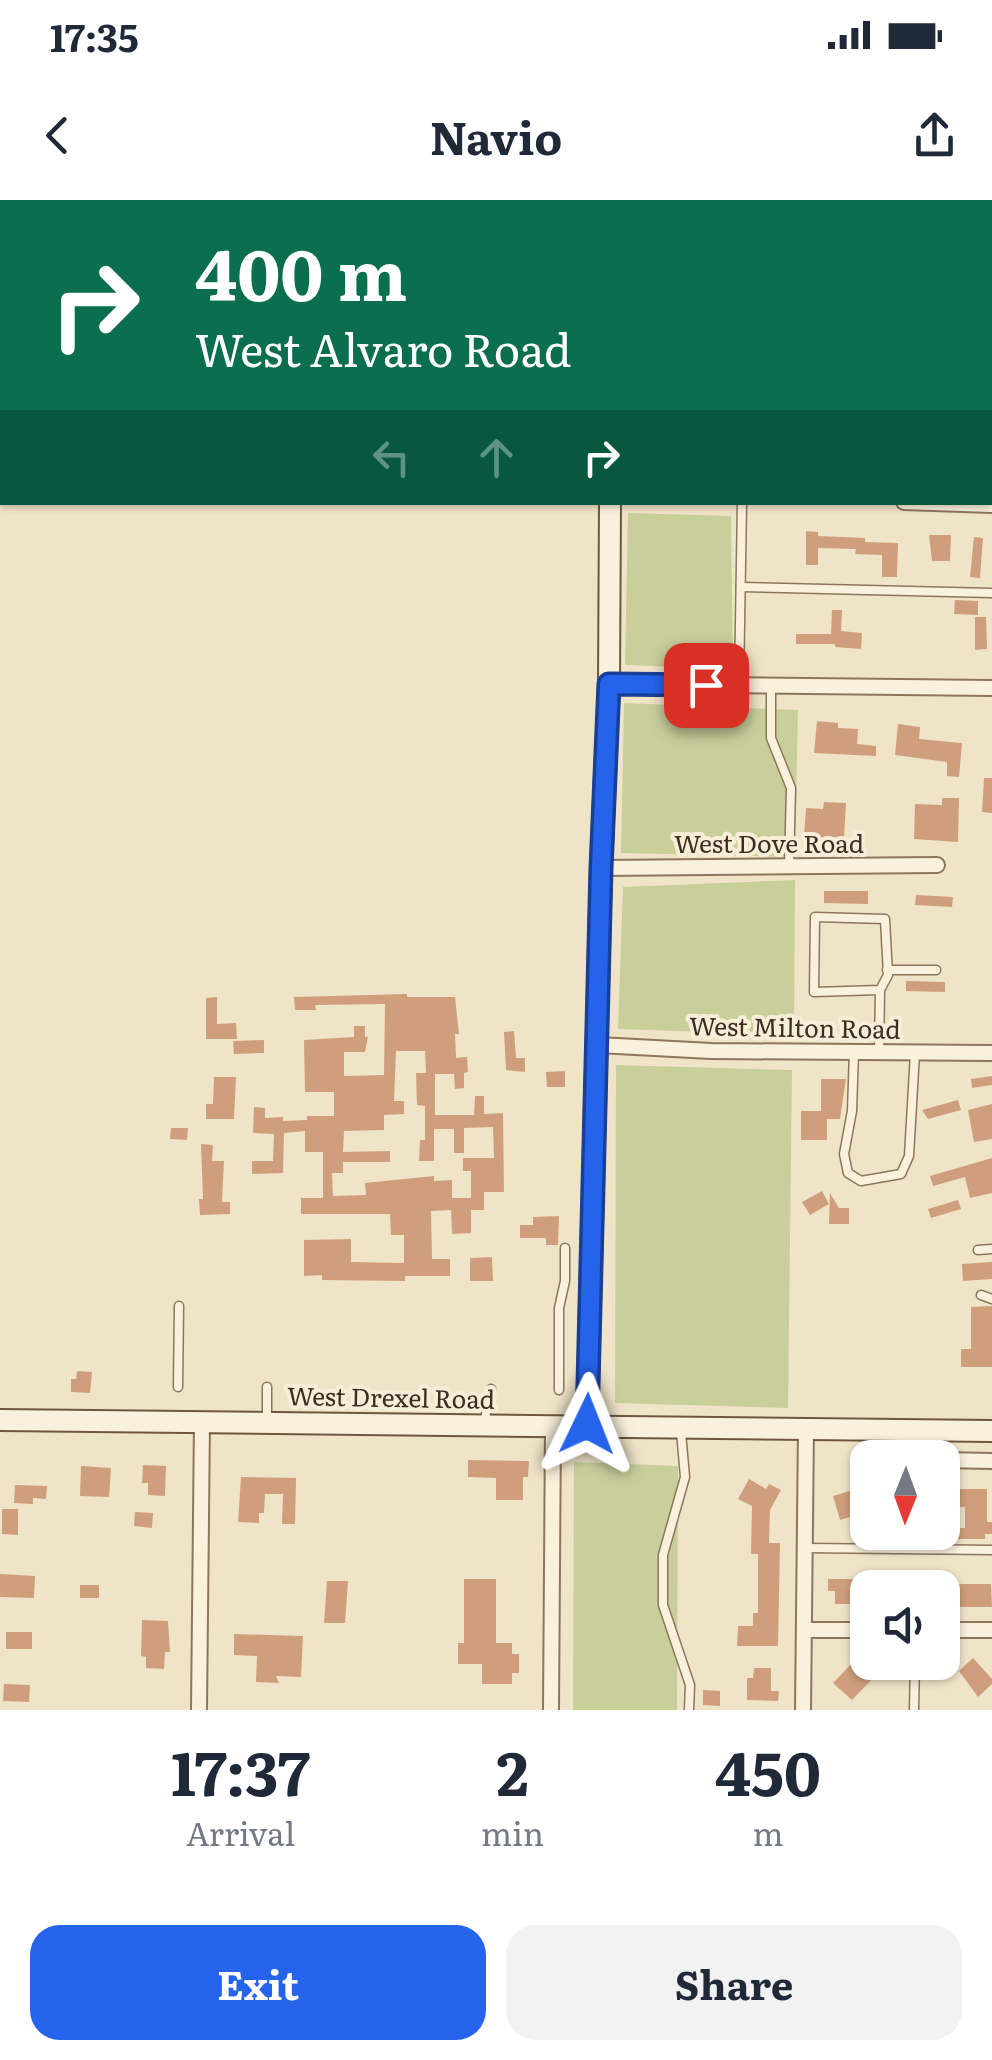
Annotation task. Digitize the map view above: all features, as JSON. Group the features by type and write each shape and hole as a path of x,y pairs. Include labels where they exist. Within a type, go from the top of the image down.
{"street":[{"path":"587,1424 609,684 610,505"},
{"path":"609,684 992,688"},
{"name":"West Dove Road","path":"601,868 937,865"},
{"name":"West Milton Road","path":"598,1046 710,1051 992,1053"},
{"name":"West Drexel Road","path":"0,1420 992,1430"},
{"path":"199,1710 202,1422"},
{"path":"551,1710 553,1425"},
{"path":"804,1710 806,1427"},
{"path":"902,1429 905,1440"},
{"path":"960,1460 992,1460"},
{"path":"804,1630 850,1630"},
{"path":"960,1630 992,1630"}],"lane":[{"path":"739,685 742,505"},
{"path":"740,587 992,593"},
{"path":"771,686 771,738 791,788 789,866"},
{"path":"879,1052 880,990 887,970 885,919 815,917 814,992 880,990"},
{"path":"887,970 936,970"},
{"path":"854,1052 852,1111 844,1154 848,1173 861,1181 902,1174 906,1165 915,1052"},
{"path":"558,1390 565,1248"},
{"path":"978,1250 992,1249"},
{"path":"981,1295 992,1299"},
{"path":"178,1386 179,1306"},
{"path":"266,1422 267,1387"},
{"path":"484,1424 491,1389"},
{"path":"681,1426 685,1477 663,1555 664,1605 690,1684 690,1710"},
{"path":"805,1548 992,1550"},
{"path":"914,1710 915,1680"}],"green space":[{"path":"628,513 731,516 733,669 625,665"},
{"path":"624,703 798,710 795,857 621,853"},
{"path":"795,880 794,1035 618,1029 623,887"},
{"path":"616,1065 792,1070 788,1408 615,1403"},
{"path":"574,1462 678,1466 677,1710 573,1710"}],"building":[{"path":"806,531 818,532 818,536 898,543 897,577 882,577 882,555 855,554 856,549 818,548 818,565 806,565"},
{"path":"929,535 951,535 950,561 932,561"},
{"path":"974,537 983,538 980,578 970,577"},
{"path":"955,600 978,601 978,615 954,614"},
{"path":"832,610 842,610 841,631 862,633 861,649 796,644 796,634 831,634"},
{"path":"975,617 986,617 987,649 975,650"},
{"path":"817,721 858,729 857,744 876,746 876,756 814,753"},
{"path":"898,724 920,727 919,739 962,743 959,777 947,776 947,762 895,755"},
{"path":"984,778 992,778 992,813 982,812"},
{"path":"942,798 959,798 958,842 914,839 915,804 942,805"},
{"path":"824,802 846,803 844,837 804,838 806,808 823,809"},
{"path":"824,891 868,891 868,904 824,903"},
{"path":"916,895 953,897 952,907 915,905"},
{"path":"906,981 945,982 945,992 906,991"},
{"path":"217,997 217,1024 236,1023 237,1039 206,1039 206,998"},
{"path":"294,997 455,997 459,1034 455,1034 456,1058 467,1057 468,1072 464,1073 464,1088 455,1089 454,1074 435,1074 435,1115 474,1115 475,1096 484,1096 484,1114 503,1113 504,1192 484,1192 484,1210 471,1210 471,1233 452,1234 451,1210 431,1211 432,1259 450,1259 450,1276 405,1276 405,1281 322,1280 322,1275 304,1276 304,1240 351,1239 351,1262 404,1263 404,1235 391,1235 390,1214 301,1214 301,1198 323,1198 323,1152 305,1152 305,1131 284,1133 283,1173 252,1174 252,1161 273,1161 274,1134 253,1133 254,1107 265,1108 265,1118 283,1117 283,1121 334,1116 334,1092 305,1092 304,1040 354,1037 354,1026 365,1026 365,1052 344,1052 344,1076 384,1075 385,1004 315,1005 316,1010 295,1010","holes":["396,1051 425,1051 426,1073 416,1073 417,1105 425,1106 425,1140 420,1140 419,1161 434,1161 434,1129 454,1129 454,1153 464,1153 464,1128 493,1127 494,1158 463,1158 463,1171 471,1171 471,1198 452,1198 452,1180 434,1181 434,1176 365,1183 366,1195 333,1196 332,1173 343,1173 343,1162 390,1162 390,1151 343,1152 344,1131 384,1130 384,1115 404,1114 404,1101 394,1101"]},
{"path":"514,1031 516,1058 525,1058 525,1072 506,1070 504,1032"},
{"path":"264,1040 264,1053 234,1054 233,1041"},
{"path":"565,1071 565,1087 547,1087 546,1072"},
{"path":"992,1076 992,1085 972,1088 971,1079"},
{"path":"214,1077 236,1077 234,1119 206,1119 206,1104 213,1104"},
{"path":"821,1079 846,1079 840,1119 827,1119 827,1140 801,1140 801,1111 821,1111"},
{"path":"958,1100 961,1110 928,1119 922,1110"},
{"path":"992,1104 992,1139 974,1142 968,1110"},
{"path":"171,1128 188,1128 187,1140 170,1139"},
{"path":"201,1144 213,1145 212,1161 224,1161 222,1202 230,1202 230,1214 200,1215"},
{"path":"992,1158 992,1193 970,1198 965,1177 933,1186 930,1176"},
{"path":"822,1191 829,1204 810,1215 802,1202"},
{"path":"830,1193 839,1208 849,1208 849,1224 829,1224"},
{"path":"958,1200 961,1209 931,1218 928,1209"},
{"path":"559,1216 558,1245 546,1245 546,1238 520,1238 520,1225 533,1225 533,1217"},
{"path":"492,1257 493,1281 470,1281 470,1258"},
{"path":"992,1262 992,1279 963,1281 962,1264"},
{"path":"992,1306 992,1367 961,1367 961,1349 971,1349 971,1307"},
{"path":"77,1371 92,1372 90,1393 71,1392 71,1379 76,1379"},
{"path":"468,1460 529,1461 528,1477 523,1477 523,1500 496,1500 496,1478 468,1477"},
{"path":"143,1465 166,1466 165,1496 148,1495 148,1483 142,1483"},
{"path":"81,1466 111,1468 109,1497 80,1496"},
{"path":"241,1477 296,1478 295,1524 282,1524 283,1494 265,1494 259,1523 238,1522"},
{"path":"749,1479 766,1489 769,1484 781,1490 770,1510 769,1543 780,1543 778,1646 737,1646 738,1626 753,1626 753,1613 758,1613 758,1554 751,1554 752,1506 738,1499"},
{"path":"15,1485 47,1486 46,1499 33,1498 33,1504 14,1503"},
{"path":"960,1489 987,1489 987,1522 992,1522 992,1534 985,1534 985,1539 960,1539 960,1528 965,1528 965,1507 960,1507"},
{"path":"850,1491 850,1517 840,1520 833,1496"},
{"path":"2,1509 18,1509 18,1535 2,1534"},
{"path":"135,1512 153,1513 152,1528 134,1526"},
{"path":"0,1574 35,1576 34,1598 0,1597"},
{"path":"464,1579 496,1579 496,1643 512,1643 512,1654 519,1654 519,1673 512,1673 512,1684 482,1684 482,1664 458,1664 458,1643 464,1643"},
{"path":"828,1579 850,1579 850,1604 835,1604 835,1591 828,1591"},
{"path":"327,1581 348,1581 345,1623 324,1623"},
{"path":"960,1584 991,1584 992,1607 960,1607"},
{"path":"80,1585 99,1585 99,1598 80,1598"},
{"path":"142,1620 168,1621 170,1652 165,1652 164,1669 146,1668 146,1657 141,1656"},
{"path":"6,1632 32,1632 32,1649 6,1649"},
{"path":"234,1634 303,1636 301,1677 276,1676 279,1683 256,1682 257,1656 234,1655"},
{"path":"973,1658 992,1684 978,1697 960,1670"},
{"path":"850,1665 850,1680 871,1680 852,1700 833,1683"},
{"path":"754,1668 771,1668 771,1691 779,1691 778,1701 747,1700 747,1678 753,1678"},
{"path":"4,1684 30,1685 29,1702 3,1701"},
{"path":"703,1690 720,1691 720,1706 703,1705"}],"route":[{"path":"587,1424 609,684 706,685"}]}
